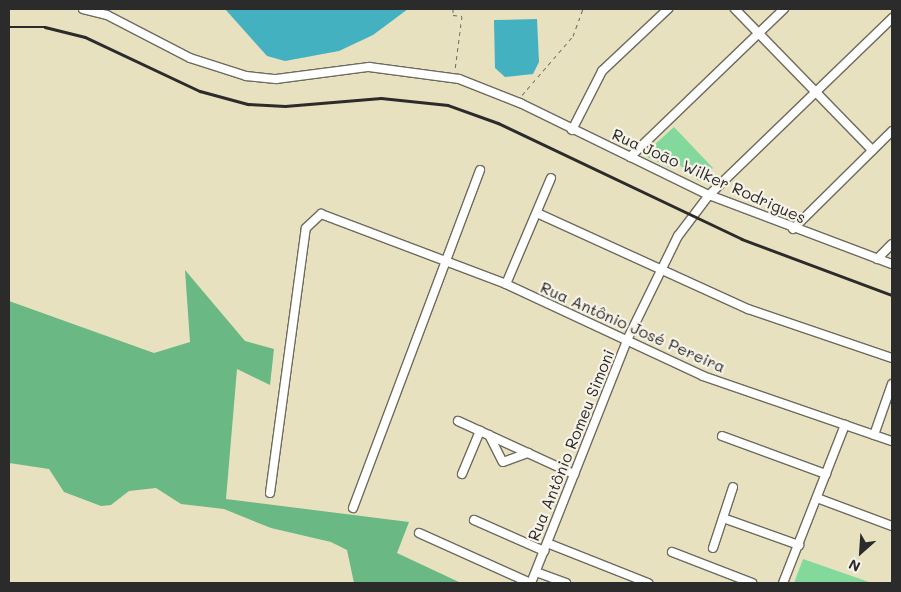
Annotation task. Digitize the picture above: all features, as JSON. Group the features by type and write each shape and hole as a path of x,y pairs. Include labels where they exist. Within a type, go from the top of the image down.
{"street":[{"name":"Rua João Wilker Rodrigues","path":"83,9 106,12 190,58 246,76 276,79 369,67 453,78 520,103 572,130 709,195 793,229 892,264"},
{"path":"572,130 600,74 668,9"},
{"path":"735,9 872,150"},
{"path":"630,157 784,9"},
{"name":"Rua Antônio Romeu Simoni","path":"530,583 628,340 678,236 709,195 892,18"},
{"path":"793,229 892,130"},
{"path":"352,508 480,170"},
{"path":"506,284 551,178"},
{"path":"537,213 765,316 892,358"},
{"name":"Rua Antônio José Pereira","path":"270,493 310,220 321,214 506,284 703,376 892,441"},
{"path":"877,259 892,244"},
{"path":"874,435 892,384"},
{"path":"458,420 574,474"},
{"path":"783,583 845,425"},
{"path":"462,474 480,431"},
{"path":"489,435 503,462 528,453"},
{"path":"722,436 826,474"},
{"path":"713,548 733,487"},
{"path":"817,498 892,526"},
{"path":"723,518 798,545"},
{"path":"474,520 544,552"},
{"path":"419,533 530,583"},
{"path":"547,543 648,583"},
{"path":"672,552 752,583"},
{"path":"536,572 566,583"}],"path":[{"path":"453,9 453,15 462,16 453,78"},
{"path":"520,103 524,90 573,36 583,9"}],"green space":[{"path":"674,127 713,168 699,181 677,163 673,169 643,155"},
{"path":"185,270 245,341 274,349 270,385 237,369 226,499 409,522 397,553 461,583 354,583 347,550 331,542 271,528 224,509 181,504 156,488 129,491 111,505 101,506 64,492 49,469 9,463 9,301 154,353 190,342"},
{"path":"803,559 872,583 794,583"}],"water":[{"path":"225,9 408,9 373,35 339,51 285,61 267,56"},
{"path":"537,19 539,62 533,74 505,77 495,68 494,20"}],"railway":[{"path":"9,27 45,27 85,37 200,91 248,104 285,106 381,98 448,105 498,123 742,239 892,295"}]}
